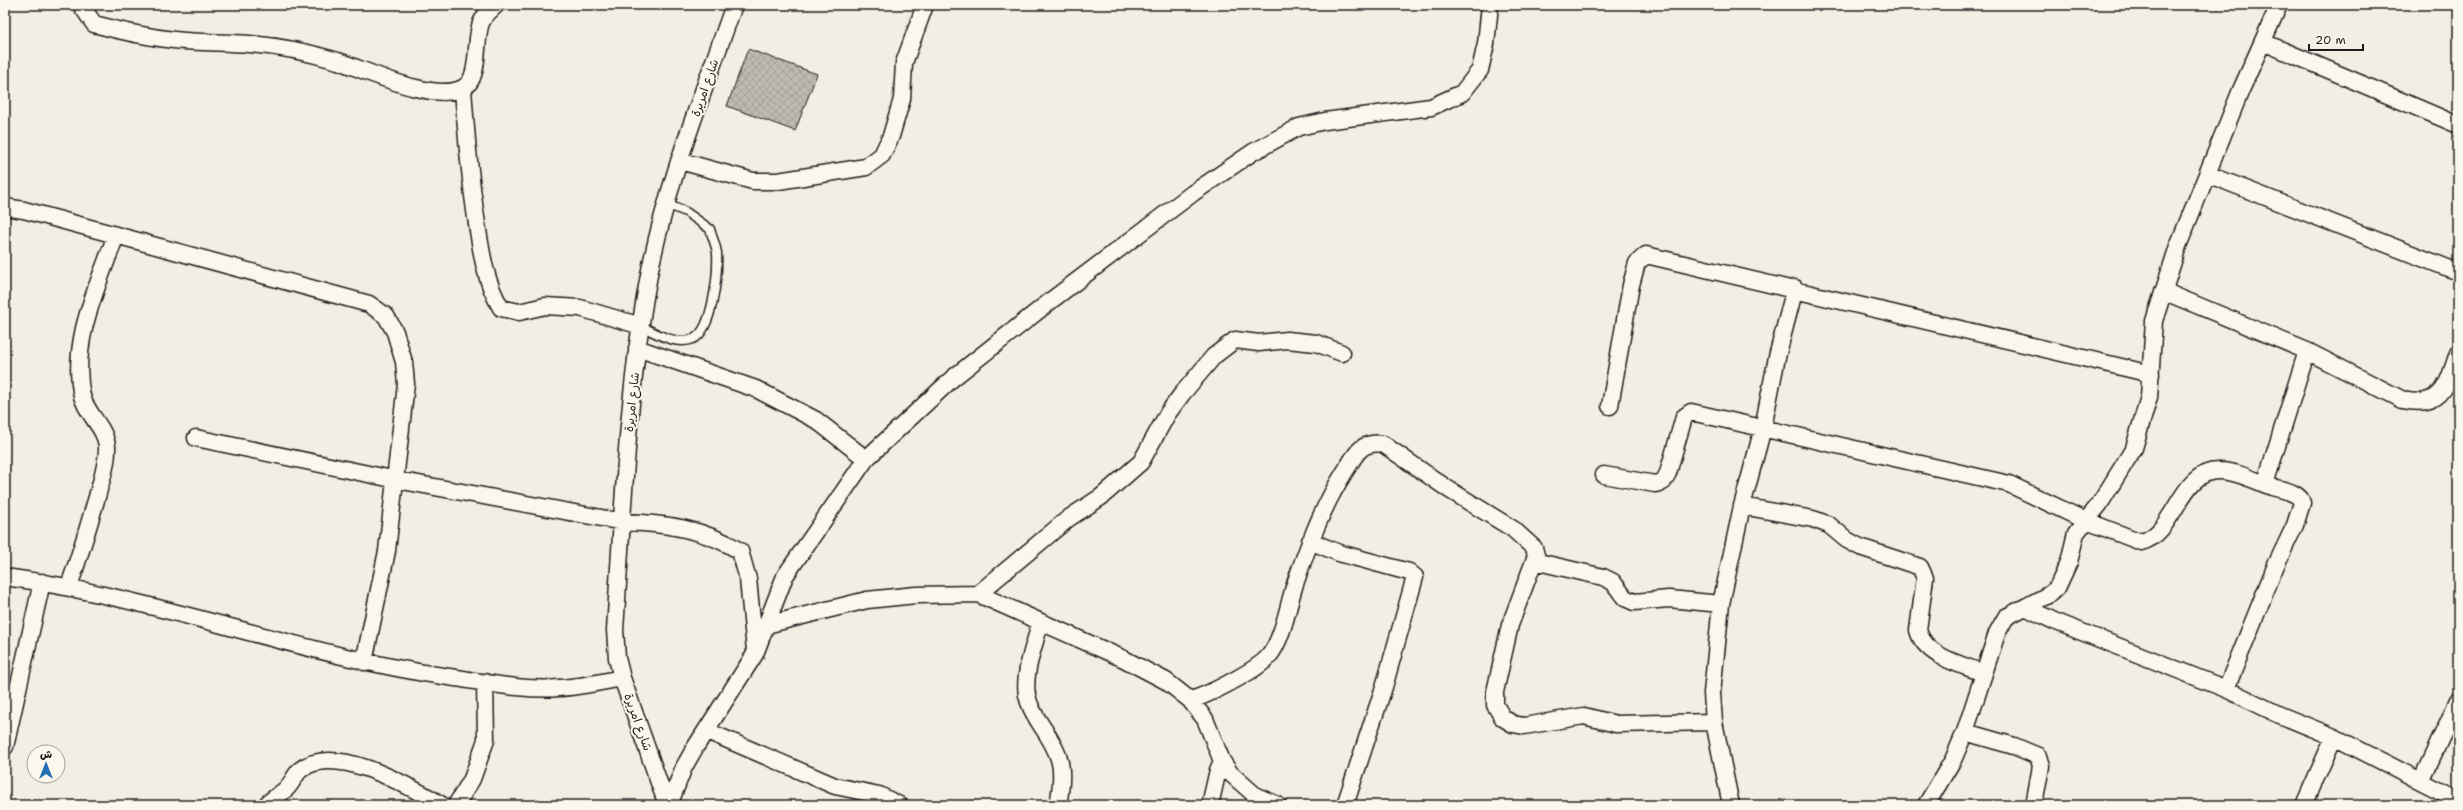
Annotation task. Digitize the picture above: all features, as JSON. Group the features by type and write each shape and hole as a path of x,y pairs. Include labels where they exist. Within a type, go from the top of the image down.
{"street":[{"path":"81,5 94,24 130,34 217,44 250,44 306,53 338,61 411,87 447,92 463,88 473,78 481,24 487,12 496,5"},
{"name":"شارع امريرة","path":"668,805 622,678 617,658 615,630 627,450 637,348 650,274 666,204 734,5"},
{"path":"680,161 753,181 778,181 866,167 882,155 891,136 902,99 904,63 925,5"},
{"path":"668,805 684,767 755,654 785,576 866,459 952,378 1193,193 1253,152 1299,127 1325,121 1431,107 1462,93 1480,70 1486,44 1490,5"},
{"path":"1926,805 1953,760 1965,732 1984,673 2006,617 2048,595 2057,588 2069,562 2076,533 2084,520 2099,505 2134,448 2150,397 2154,321 2163,291 2178,246 2207,174 2279,5"},
{"path":"2263,42 2458,124"},
{"path":"463,88 468,166 480,244 489,288 501,308 519,312 545,306 580,308 641,326"},
{"path":"2207,174 2458,272"},
{"path":"5,207 24,210 369,304 386,316 401,347 406,384 397,480 387,551 364,662"},
{"path":"70,586 86,541 107,452 104,434 85,408 79,366 82,334 90,306 116,236"},
{"path":"1610,406 1637,263 1642,256 1651,254 2151,374"},
{"path":"1731,805 1714,722 1712,693 1721,604 1742,506 1763,428 1777,357 1795,288"},
{"path":"2163,291 2308,351 2403,400 2420,402 2439,396 2449,378 2458,353"},
{"path":"978,594 1069,518 1101,497 1141,462 1168,413 1182,394 1214,356 1231,341 1270,342 1296,340 1316,342 1342,353"},
{"path":"637,348 756,389 816,420 866,459"},
{"path":"2265,484 2308,351"},
{"path":"1604,475 1655,484 1663,482 1668,473 1684,417 1688,412 2009,484 2084,520 2141,542 2148,540 2160,529 2190,485 2214,471 2221,471 2297,495 2302,503 2295,525 2276,565 2226,689"},
{"path":"196,438 397,480 623,522 648,523 686,528 721,539 740,551 748,579 755,654"},
{"path":"1190,700 1218,690 1269,656 1282,628 1319,517 1336,485 1355,455 1365,444 1372,442 1383,444 1448,490 1513,529 1534,548 1534,561 1510,625 1498,677 1495,705 1503,718 1513,724 1524,726 1584,716 1616,724 1714,722"},
{"path":"1742,506 1813,519 1830,525 1847,540 1860,546 1920,567 1925,578 1918,630 1919,636 1931,650 1943,657 1984,673"},
{"path":"1310,541 1339,553 1410,572 1415,577 1412,593 1381,694 1345,805"},
{"path":"1534,561 1603,578 1613,582 1625,598 1634,602 1669,599 1721,604"},
{"path":"5,577 70,586 364,662 485,682 536,688 560,688 622,678"},
{"path":"5,747 42,582"},
{"path":"766,625 867,600 916,595 978,594 1166,681 1190,700 1205,719 1222,761 1238,782 1256,796 1278,805"},
{"path":"2025,607 2054,622 2226,689 2280,715 2334,737 2458,800"},
{"path":"1040,623 1027,674 1027,694 1033,712 1055,747 1061,762 1062,782 1058,805"},
{"path":"456,805 472,779 486,740 485,682"},
{"path":"2421,782 2458,701"},
{"path":"707,731 834,786 879,795 898,805"},
{"path":"1965,732 2014,746 2038,756 2041,766 2034,805"},
{"path":"2304,805 2334,737"},
{"path":"1210,805 1218,770 1222,761"},
{"path":"266,805 287,787 300,770 320,762 336,762 361,767 390,778 442,805"}],"lane":[{"path":"641,326 659,335 681,341 694,339 703,331 712,304 717,253 710,229 686,212 666,204"}],"building":[{"path":"748,49 817,74 795,131 727,106"}]}
